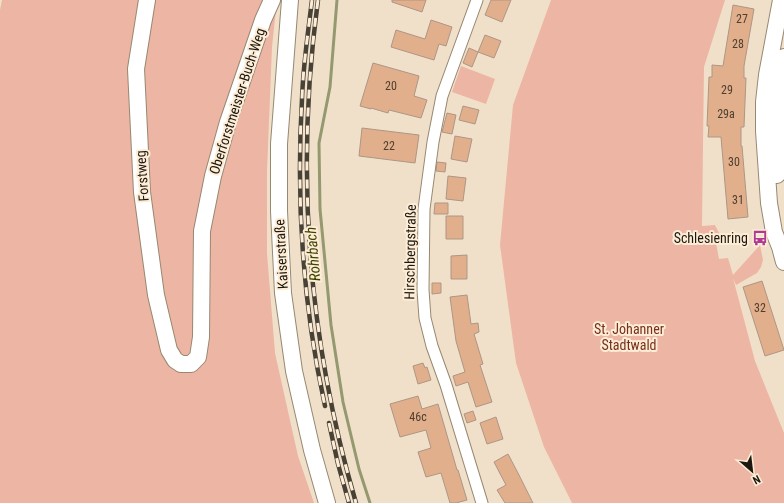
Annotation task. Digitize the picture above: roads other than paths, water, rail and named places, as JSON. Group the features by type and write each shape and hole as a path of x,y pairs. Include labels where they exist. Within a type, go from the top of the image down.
{"street":[{"name":"Forstweg","path":"146,0 136,69 142,192 156,295 169,350"},
{"name":"Oberforstmeister-Buch-Weg","path":"169,350 175,360 181,364 191,364 198,357 200,337 202,231 213,176 228,122 272,0"},
{"name":"Kaiserstraße","path":"290,0 280,144 279,211 283,293 294,371 312,450 327,503"},
{"name":"Hirschbergstraße","path":"477,0 442,96 433,142 424,209 423,290 425,318 432,346 446,384 482,503"},
{"path":"781,0 774,91 782,99"},
{"path":"777,59 767,75 764,118 765,155 770,203 774,232 782,254"},
{"path":"764,118 766,112 773,103 782,99"},
{"path":"782,99 776,152 782,254"},
{"path":"778,189 780,171 784,157"}],"waterway":[{"name":"Rohrbach","path":"337,0 330,87 319,143 320,209 331,325 343,402 359,469 370,503"}],"railway":[{"path":"312,0 306,50 300,138 301,215 306,292 317,368 325,406"},
{"path":"318,0 311,63 307,127 307,190 310,253 317,316 327,379 340,441 356,503"},
{"path":"329,423 338,464 349,503"}],"place":[{"name":"Schlesienring","path":"760,238"}],"park label":[{"name":"St. Johanner Stadtwald","path":"629,338"}]}
